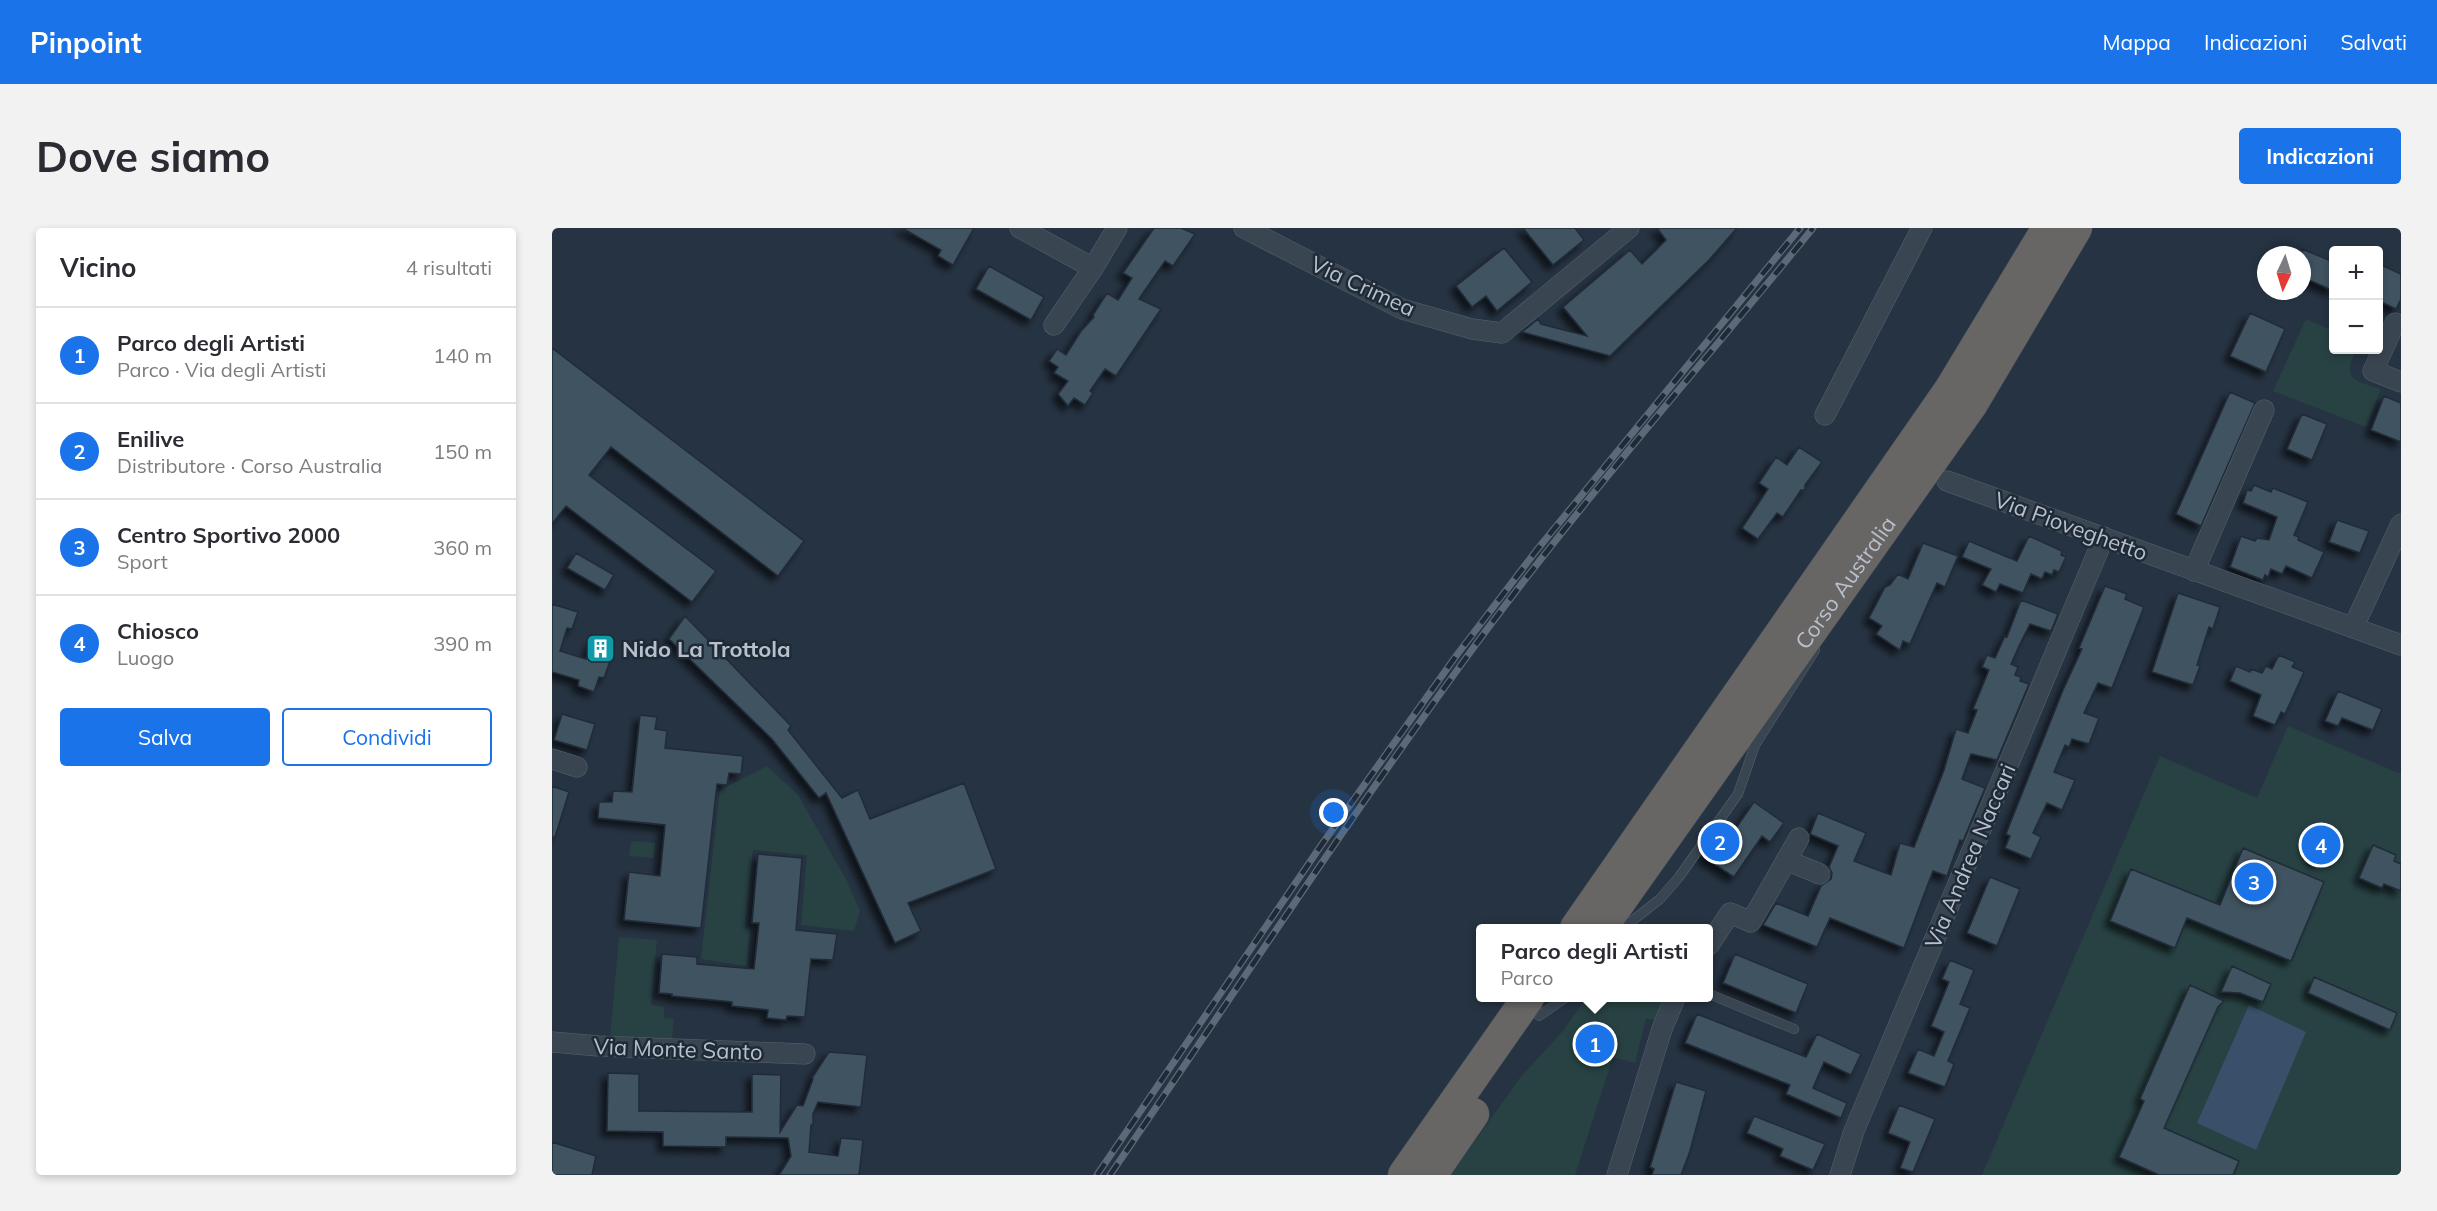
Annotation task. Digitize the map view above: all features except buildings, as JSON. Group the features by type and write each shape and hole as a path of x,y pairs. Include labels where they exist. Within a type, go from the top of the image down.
{"highway":[{"name":"Corso Australia","path":"1579,924 1950,390 2048,228"},
{"name":"Corso Australia","path":"1604,924 1971,405 2076,228"},
{"path":"1404,1175 1540,1004"},
{"path":"1431,1175 1540,1004"}],"street":[{"path":"1020,228 1093,268"},
{"path":"1054,325 1117,228"},
{"name":"Via Crimea","path":"1244,228 1402,309 1472,329 1502,333 1629,228"},
{"path":"1826,415 1922,228"},
{"path":"2395,323 2373,371 2401,382"},
{"path":"2194,571 2264,410"},
{"name":"Via Pioveghetto","path":"1947,481 2401,645"},
{"path":"2353,628 2401,524"},
{"name":"Via Andrea Naccari","path":"1840,1175 1854,1131 2104,537"},
{"path":"552,759 577,766"},
{"path":"1713,939 1730,913 1751,922 1799,837"},
{"path":"1786,860 1820,874"},
{"path":"1617,1175 1662,1029 1674,1002"},
{"name":"Via Monte Santo","path":"552,1042 598,1047 805,1054"}],"lane":[{"path":"1628,924 1660,899 1679,877 1738,794 1755,745 1811,658 1834,601"},
{"path":"1713,996 1794,1029"}],"green space":[{"path":"2306,319 2329,329 2329,354 2354,354 2350,368 2354,378 2381,389 2366,427 2273,391"},
{"path":"2288,726 2401,774 2401,1175 1982,1175 2160,756 2257,798"},
{"path":"767,766 798,795 846,879 860,911 854,931 801,925 807,855 753,850 745,928 750,929 747,966 701,959 720,790"},
{"path":"631,841 655,843 654,858 629,856"},
{"path":"619,937 657,940 651,1005 664,1007 664,1018 674,1019 672,1040 610,1037"},
{"path":"1583,1002 1662,1002 1657,1021 1646,1018 1635,1063 1613,1057 1575,1175 1451,1175 1519,1079 1562,1032"}],"water":[{"path":"2249,1005 2306,1032 2256,1150 2197,1123"}],"railway":[{"path":"1097,1175 1320,847 1456,656 1536,551 1800,228"},
{"path":"1110,1175 1329,853 1463,662 1547,551 1813,228"}],"place":[{"name":"Nido La Trottola","path":"601,649"},
{"name":"Enilive","path":"1720,842"},
{"name":"Chiosco","path":"2321,845"},
{"name":"Centro Sportivo 2000","path":"2254,882"},
{"name":"Parco degli Artisti","path":"1595,1044"}]}
